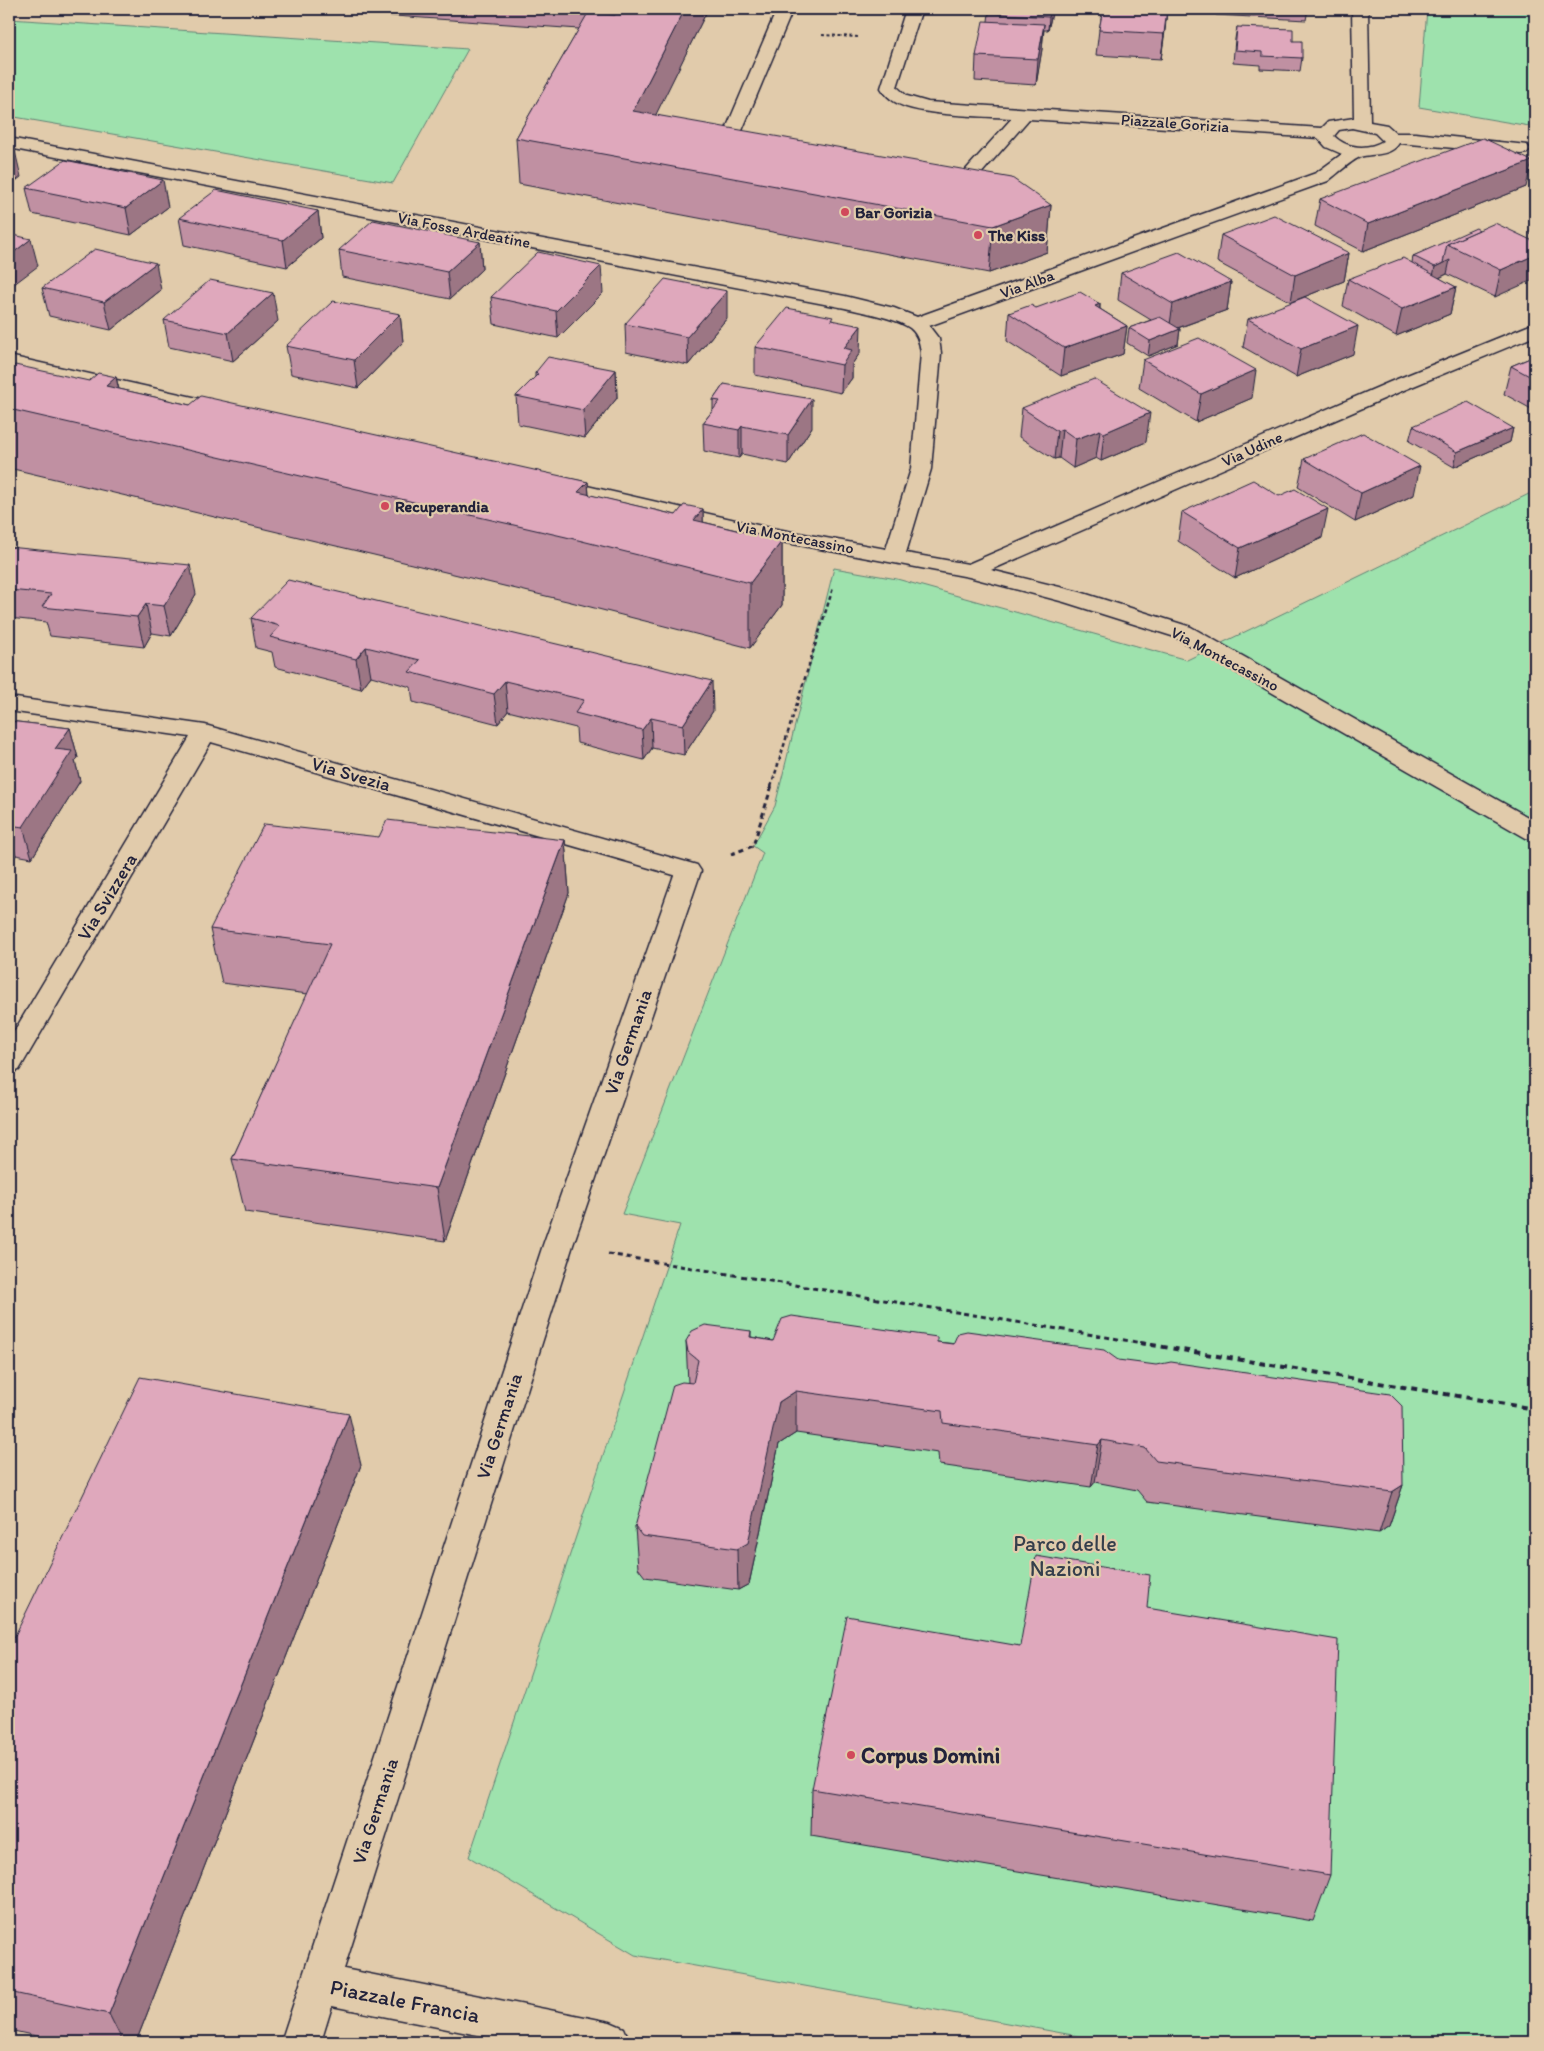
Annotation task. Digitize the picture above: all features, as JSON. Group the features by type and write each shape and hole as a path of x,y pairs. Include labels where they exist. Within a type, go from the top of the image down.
{"street":[{"path":"780,145 731,136 785,9"},
{"path":"904,41 914,9 906,9"},
{"path":"1360,9 1362,124"},
{"name":"Piazzale Gorizia","path":"904,41 889,88 901,99 927,107 1326,133"},
{"path":"927,172 966,180 1024,114"},
{"path":"1392,138 1391,143 1379,150 1357,151 1336,146 1329,141 1326,133 1334,126 1362,124 1381,128 1392,138 1415,138 1521,149"},
{"name":"Via Fosse Ardeatine","path":"9,143 845,302 887,312 917,324"},
{"name":"Via Alba","path":"917,324 1322,177 1357,151"},
{"path":"894,557 920,469 930,353 929,339 917,324"},
{"name":"Via Udine","path":"970,571 1397,386 1535,329"},
{"path":"9,362 251,416"},
{"name":"Via Montecassino","path":"533,480 766,533 970,571 1072,597 1183,632 1535,832"},
{"name":"Via Svezia","path":"9,704 205,732 688,871"},
{"name":"Via Svizzera","path":"9,1063 205,732"},
{"name":"Via Germania","path":"320,1984 558,1245 688,871"},
{"name":"Piazzale Francia","path":"301,2042 320,1984 610,2042"}],"path":[{"path":"775,32 904,41"},
{"path":"688,871 753,846 845,548"},
{"path":"558,1245 1535,1409"}],"green space":[{"path":"1427,9 1535,9 1535,127 1419,107"},
{"path":"9,19 468,49 393,183 9,116"},
{"name":"Parco delle Nazioni","path":"1535,491 1535,2042 1111,2042 635,1955 469,1857 680,1225 622,1214 763,853 753,846 775,806 834,568 897,579 1187,660"}],"building":[{"path":"619,9 685,9 633,111 1012,178 1051,205 993,226 516,138 588,13 615,15"},
{"path":"990,9 1051,9 1049,17 989,13"},
{"path":"1103,9 1167,9 1164,34 1099,30"},
{"path":"983,21 1044,24 1038,59 976,56"},
{"path":"1237,27 1293,29 1293,41 1302,41 1302,58 1262,56 1262,52 1235,50"},
{"path":"1483,138 1532,161 1368,224 1320,199"},
{"path":"65,160 163,180 126,208 26,188"},
{"path":"216,190 318,211 283,240 179,218"},
{"path":"1274,215 1349,253 1295,275 1221,235"},
{"path":"373,220 480,242 447,272 339,250"},
{"path":"1495,223 1535,242 1535,255 1501,270 1447,244"},
{"path":"1476,228 1479,230 1447,244 1443,263 1435,267 1413,256"},
{"path":"9,234 31,239 9,256"},
{"path":"95,249 156,263 104,302 42,288"},
{"path":"538,252 601,266 556,311 491,297"},
{"path":"1179,252 1231,282 1173,304 1121,273"},
{"path":"1403,258 1456,287 1402,309 1348,279"},
{"path":"665,279 727,291 687,337 625,324"},
{"path":"210,280 273,293 228,333 164,320"},
{"path":"1080,292 1100,304 1095,306 1127,326 1064,348 1009,313 1031,305 1036,308"},
{"path":"1305,297 1358,326 1301,349 1248,319"},
{"path":"333,301 400,314 354,360 286,346"},
{"path":"787,308 833,317 831,320 861,326 844,348 852,350 842,365 755,347"},
{"path":"1160,317 1180,329 1150,341 1129,328"},
{"path":"1199,338 1256,370 1201,394 1143,360"},
{"path":"1535,356 1535,379 1511,366"},
{"path":"548,357 616,370 583,410 516,396 538,374 535,373"},
{"path":"15,365 89,381 98,373 116,377 106,386 190,405 201,396 588,482 578,492 676,515 684,505 703,509 694,520 782,541 750,583 566,537 9,409 9,370"},
{"path":"1094,379 1150,413 1104,433 1100,430 1076,439 1062,429 1057,431 1022,408"},
{"path":"724,384 812,399 788,435 742,426 739,430 703,423 720,401 713,400"},
{"path":"1468,402 1513,428 1457,452 1413,426"},
{"path":"1363,433 1420,466 1361,493 1304,459"},
{"path":"1253,480 1279,496 1295,489 1328,509 1240,548 1182,512"},
{"path":"9,547 190,565 164,606 146,604 137,617 42,607 51,594 9,590"},
{"path":"288,580 712,681 683,725 651,718 642,730 575,713 584,700 505,681 494,694 409,672 420,660 366,647 356,659 270,637 280,626 251,618"},
{"path":"9,721 70,728 55,749 72,751 23,827 9,825"},
{"path":"387,820 565,840 437,1188 232,1159 330,944 210,929 264,824 379,837"},
{"path":"792,1316 937,1337 937,1342 953,1344 958,1333 967,1331 1104,1350 1118,1360 1156,1365 1171,1362 1390,1394 1402,1406 1403,1485 1392,1492 1156,1461 1145,1448 1102,1440 1098,1445 943,1423 942,1411 796,1391 779,1402 748,1543 737,1549 642,1536 635,1527 673,1385 682,1382 693,1383 698,1360 688,1352 686,1341 692,1331 705,1325 751,1331 750,1337 773,1341 782,1319"},
{"path":"140,1377 349,1414 109,2014 9,1992 9,1648"},
{"path":"1036,1556 1150,1575 1147,1608 1338,1640 1330,1875 812,1789 847,1616 1020,1646"}],"place":[{"name":"Bar Gorizia","path":"845,212"},
{"name":"The Kiss","path":"978,235"},
{"name":"Recuperandia","path":"385,506"},
{"name":"Corpus Domini","path":"851,1755"}]}
